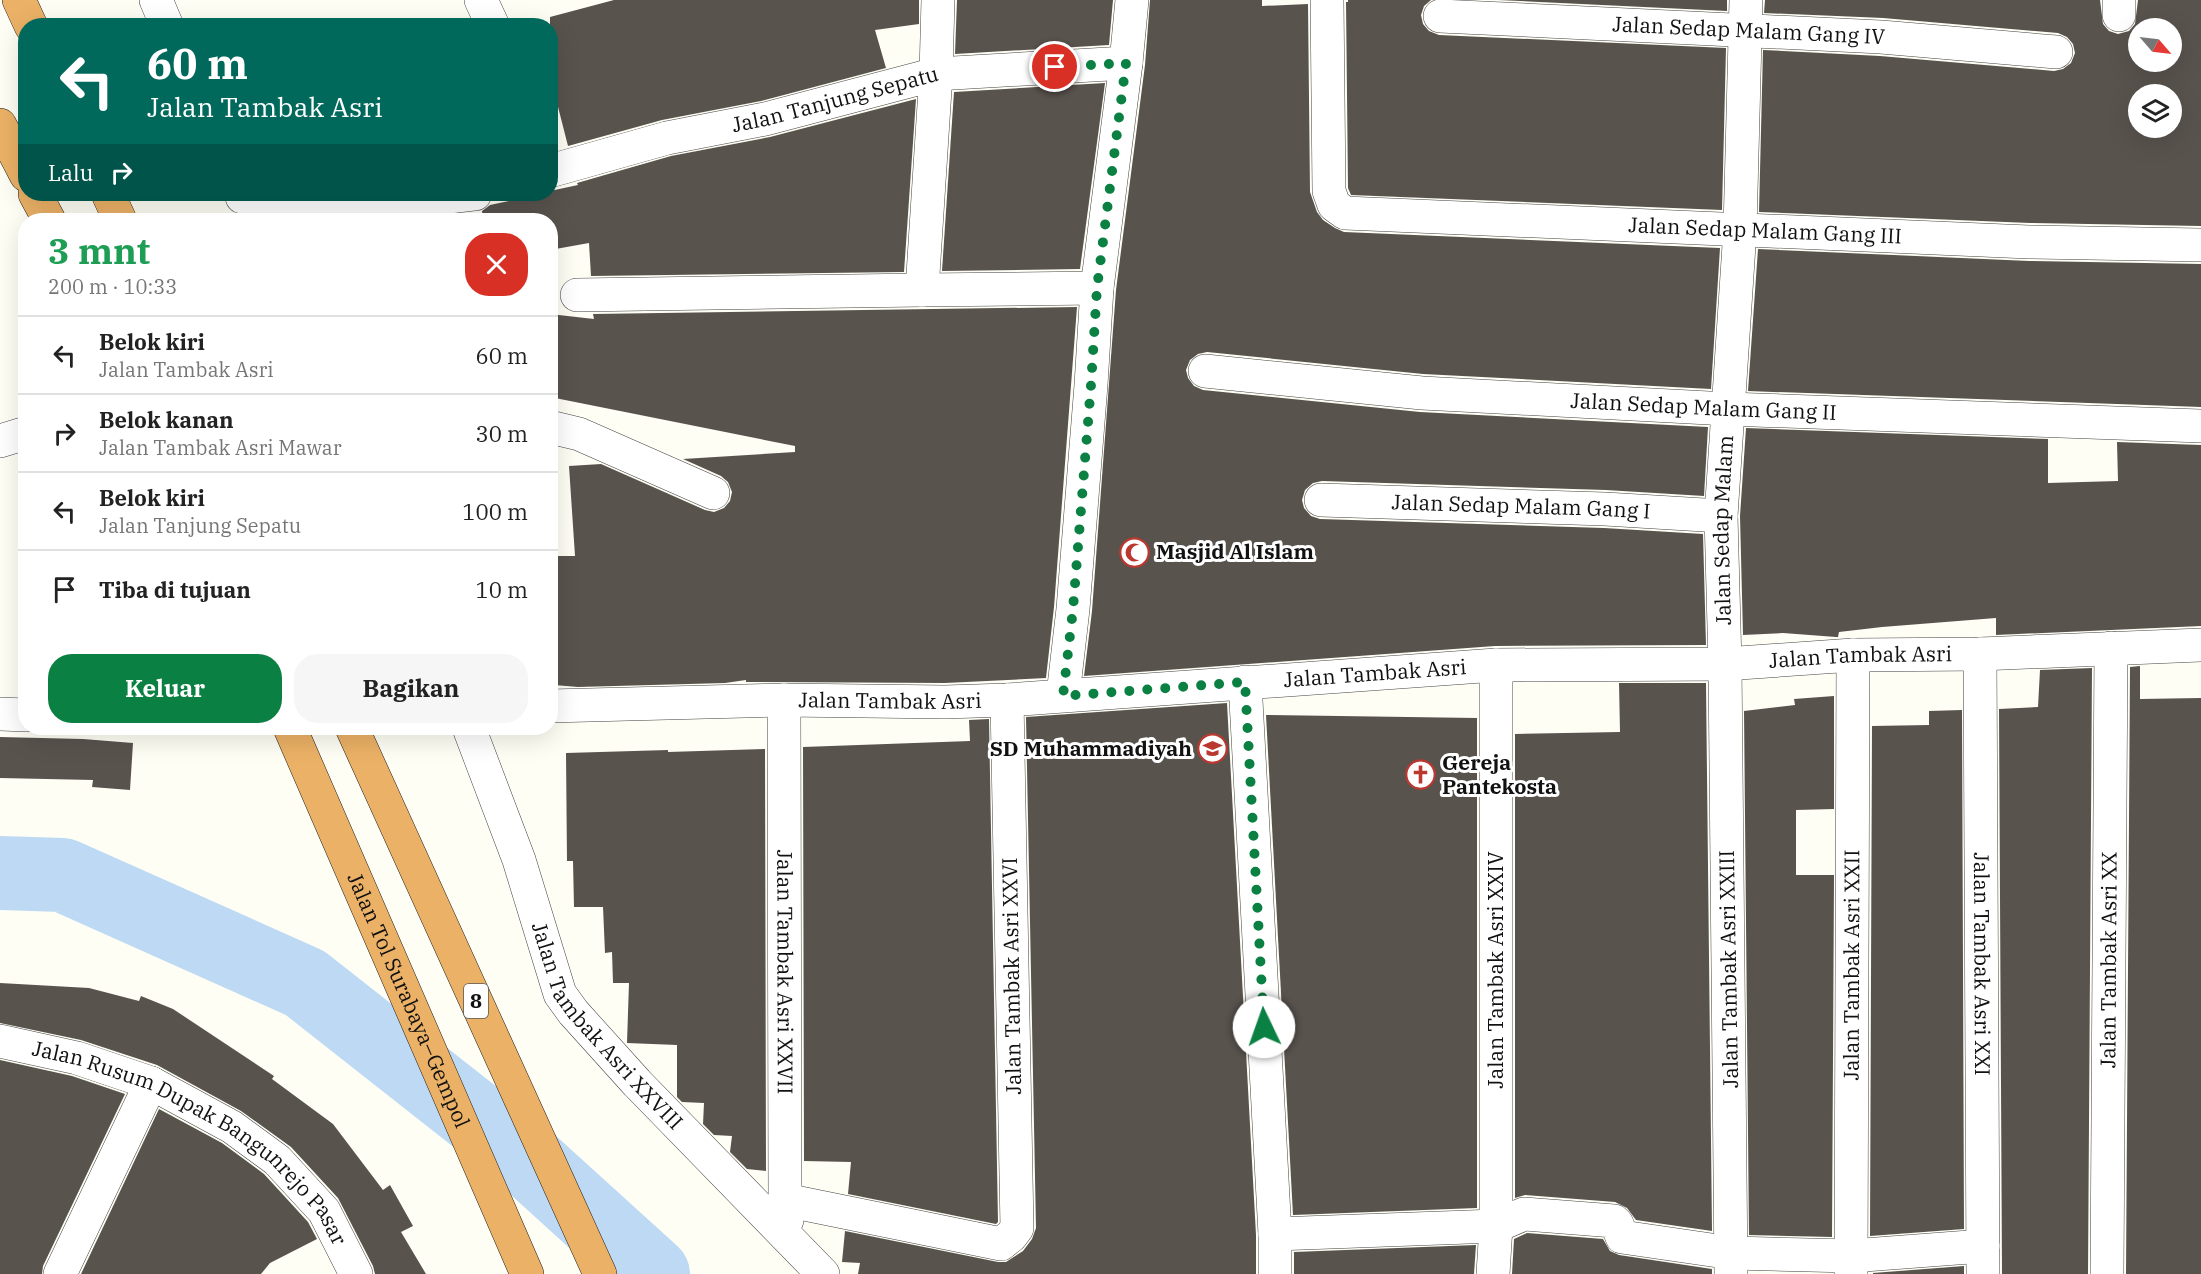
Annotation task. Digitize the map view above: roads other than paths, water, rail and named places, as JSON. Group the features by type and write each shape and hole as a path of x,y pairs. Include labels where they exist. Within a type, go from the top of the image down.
{"highway":[{"path":"19,0 27,18"},
{"path":"0,125 18,160"},
{"name":"Jalan Tol Surabaya–Gempol","path":"293,735 527,1274"},
{"name":"8","path":"355,735 600,1274"}],"street":[{"path":"156,0 164,18"},
{"path":"922,290 936,74 938,0"},
{"path":"1063,696 1073,609 1097,288 1132,0"},
{"name":"Jalan Sedap Malam Gang III","path":"1327,0 1329,191 1334,205 1346,213 2030,242 2201,245"},
{"name":"Jalan Sedap Malam Gang IV","path":"1440,16 1746,15 1881,37 2056,52"},
{"name":"Jalan Sedap Malam","path":"1725,664 1721,516 1740,230 1746,15"},
{"name":"Jalan Tanjung Sepatu","path":"558,163 765,119 936,74 1126,63"},
{"path":"246,204 378,201"},
{"path":"577,295 1097,288"},
{"name":"Jalan Sedap Malam Gang II","path":"1205,371 1422,393 1728,409 2201,426"},
{"path":"558,429 579,434 713,494"},
{"path":"0,441 18,435"},
{"name":"Jalan Sedap Malam Gang I","path":"1321,500 1605,509 1721,516"},
{"name":"Jalan Tambak Asri","path":"558,706 784,700 945,702 1007,700 1496,665 1725,664 1853,655 1980,654 2201,645"},
{"name":"Jalan Tambak Asri XX","path":"2107,1274 2111,648"},
{"name":"Jalan Tambak Asri XXI","path":"1980,654 1983,1260"},
{"name":"Jalan Tambak Asri XXII","path":"1851,1265 1853,655"},
{"name":"Jalan Tambak Asri XXIII","path":"1725,664 1731,1264"},
{"name":"Jalan Tambak Asri XXIV","path":"1493,1274 1496,1226 1496,665"},
{"path":"1245,682 1275,1234 1275,1274"},
{"name":"Jalan Tambak Asri XXVII","path":"784,700 785,1200 790,1241"},
{"name":"Jalan Tambak Asri XXVI","path":"785,1200 1000,1244 1017,1228 1007,700"},
{"path":"0,714 18,715"},
{"name":"Jalan Tambak Asri XXVIII","path":"472,735 519,860 560,994 573,1012 636,1083 823,1274"},
{"name":"Jalan Rusum Dupak Bangunrejo Pasar","path":"0,1041 77,1058 150,1083 232,1127 277,1160 324,1211 356,1274"},
{"path":"60,1274 150,1083"},
{"path":"1275,1234 1496,1226 1524,1214 1614,1221 1622,1237 1731,1264 1851,1265 1983,1260"}],"waterway":[{"path":"0,873 63,875 305,983 512,1146 653,1274"}],"place":[{"name":"Masjid Al Islam","path":"1135,552"},
{"name":"SD Muhammadiyah","path":"1213,749"},
{"name":"Gereja Pantekosta","path":"1421,775"}]}
